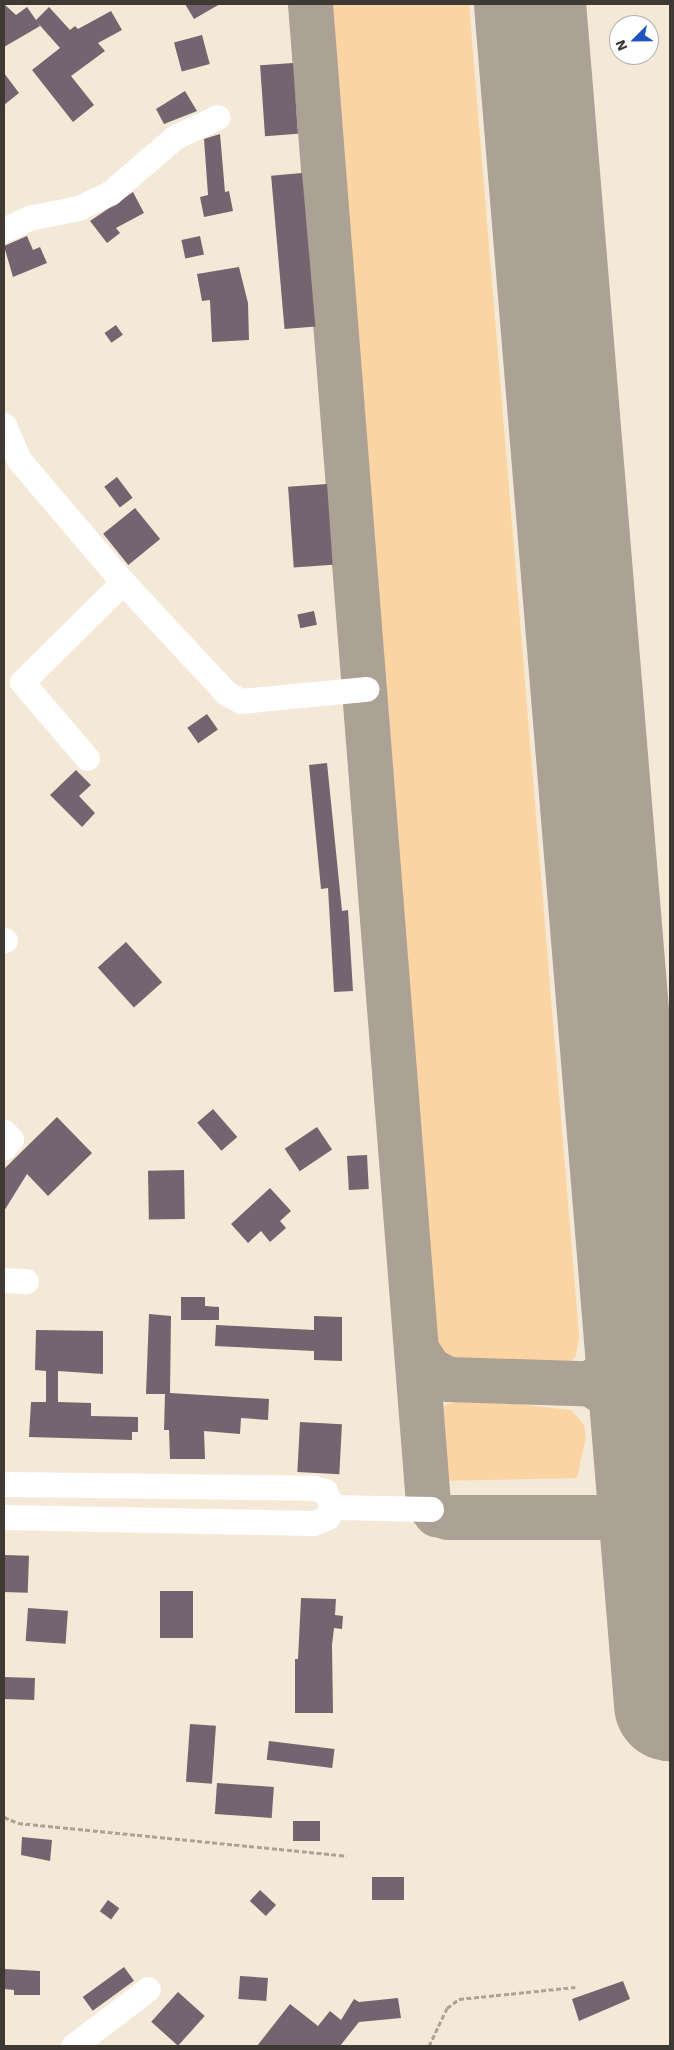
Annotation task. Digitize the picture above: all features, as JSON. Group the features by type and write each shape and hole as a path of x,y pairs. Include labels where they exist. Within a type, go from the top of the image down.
{"street":[{"path":"4,230 29,218 78,208 110,193 175,138 218,117"},
{"path":"4,424 11,468 123,582 226,693 241,701 366,689"},
{"path":"87,758 22,682 123,582"},
{"path":"4,1132 11,1139 4,1147"},
{"path":"4,1484 314,1488 325,1492 332,1507"},
{"path":"332,1507 431,1509"},
{"path":"4,1517 314,1523 324,1521 332,1507"},
{"path":"73,2046 148,1989"}],"path":[{"path":"4,1817 18,1823 346,1856"},
{"path":"429,2046 447,2008 459,1999 575,1987"}],"shaded area":[{"path":"319,4 469,4 579,1336 576,1356 559,1372 444,1365 436,1360 429,1343"},
{"path":"464,1398 571,1410 584,1425 586,1436 577,1478 440,1481 434,1418 441,1407"}],"building":[{"path":"4,4 16,15 27,7 36,20 49,7 70,30 75,26 78,29 111,11 122,30 98,43 105,51 71,76 94,105 73,122 32,70 60,48 36,21 40,26 4,47"},
{"path":"185,4 220,4 194,19"},
{"path":"202,35 210,64 182,71 174,43"},
{"path":"293,63 298,134 265,136 260,65"},
{"path":"4,73 19,93 4,105"},
{"path":"185,91 197,111 164,124 156,109"},
{"path":"220,134 225,192 229,191 233,211 204,217 200,197 208,195 204,139"},
{"path":"302,173 315,326 285,329 271,176"},
{"path":"133,192 144,213 116,228 120,233 107,243 90,221"},
{"path":"27,236 33,250 40,247 47,263 13,277 4,246"},
{"path":"200,236 204,255 185,259 181,240"},
{"path":"239,267 248,303 249,340 212,342 210,300 202,301 197,274"},
{"path":"116,325 123,335 111,343 105,333"},
{"path":"117,477 133,498 120,507 104,487"},
{"path":"327,484 333,565 294,568 288,487"},
{"path":"135,508 160,539 128,565 103,534"},
{"path":"314,611 317,625 300,628 297,615"},
{"path":"207,714 218,730 198,743 187,728"},
{"path":"327,763 342,911 348,910 353,991 334,992 328,888 321,889 309,765"},
{"path":"76,770 91,785 79,796 95,813 82,827 50,795"},
{"path":"126,942 162,982 134,1008 98,967"},
{"path":"213,1109 237,1137 221,1151 197,1123"},
{"path":"57,1117 92,1153 48,1196 27,1174 4,1211 4,1169"},
{"path":"317,1127 332,1149 300,1171 285,1149"},
{"path":"367,1155 369,1189 349,1190 347,1156"},
{"path":"184,1170 185,1219 149,1220 148,1171"},
{"path":"270,1188 291,1211 280,1221 286,1228 270,1242 261,1231 248,1243 231,1224"},
{"path":"181,1297 205,1297 205,1306 219,1307 219,1320 181,1320"},
{"path":"149,1314 171,1316 170,1393 269,1399 268,1420 241,1418 240,1434 204,1431 205,1459 170,1459 169,1430 164,1430 165,1394 146,1394"},
{"path":"314,1316 342,1317 342,1361 314,1360 314,1351 215,1346 216,1325 314,1330"},
{"path":"36,1330 103,1331 103,1374 58,1371 58,1402 91,1403 91,1416 138,1417 138,1432 132,1432 132,1440 29,1437 31,1402 46,1402 46,1371 35,1370"},
{"path":"300,1422 342,1424 339,1474 297,1472"},
{"path":"4,1555 29,1556 28,1593 4,1592"},
{"path":"160,1591 193,1591 193,1638 160,1638"},
{"path":"301,1598 336,1599 335,1615 343,1616 342,1629 334,1628 332,1645 333,1713 295,1713 295,1659 298,1659"},
{"path":"28,1608 68,1611 66,1644 26,1641"},
{"path":"4,1677 35,1678 34,1700 4,1699"},
{"path":"190,1724 216,1726 212,1784 186,1782"},
{"path":"269,1741 335,1749 332,1768 267,1760"},
{"path":"217,1783 274,1787 272,1818 215,1814"},
{"path":"293,1821 320,1821 320,1841 293,1841"},
{"path":"22,1837 52,1840 50,1861 21,1855"},
{"path":"372,1877 404,1877 404,1900 372,1900"},
{"path":"260,1890 276,1905 266,1916 250,1901"},
{"path":"108,1900 119,1908 111,1920 100,1911"},
{"path":"124,1967 134,1981 93,2011 83,1997"},
{"path":"4,1969 40,1971 40,1995 14,1995 14,1990 4,1989"},
{"path":"240,1976 268,1978 266,2001 238,1999"},
{"path":"623,1981 630,1999 579,2021 572,1999"},
{"path":"178,1992 205,2016 178,2046 151,2022"},
{"path":"398,1998 401,2018 359,2022 340,2046 257,2046 290,2004 318,2026 330,2011 341,2020 354,1999 359,2002"}],"taxiway":[{"path":"310,4 428,1504 436,1514 448,1517 655,1517"},
{"path":"590,1383 620,1362 639,1329"},
{"path":"416,1349 429,1369 448,1379 670,1386"},
{"path":"590,1383 623,1405 648,1433 670,1401"},
{"path":"660,1574 670,1599"},
{"path":"665,1646 670,1646"}],"runway":[{"path":"530,4 670,1705"}]}
